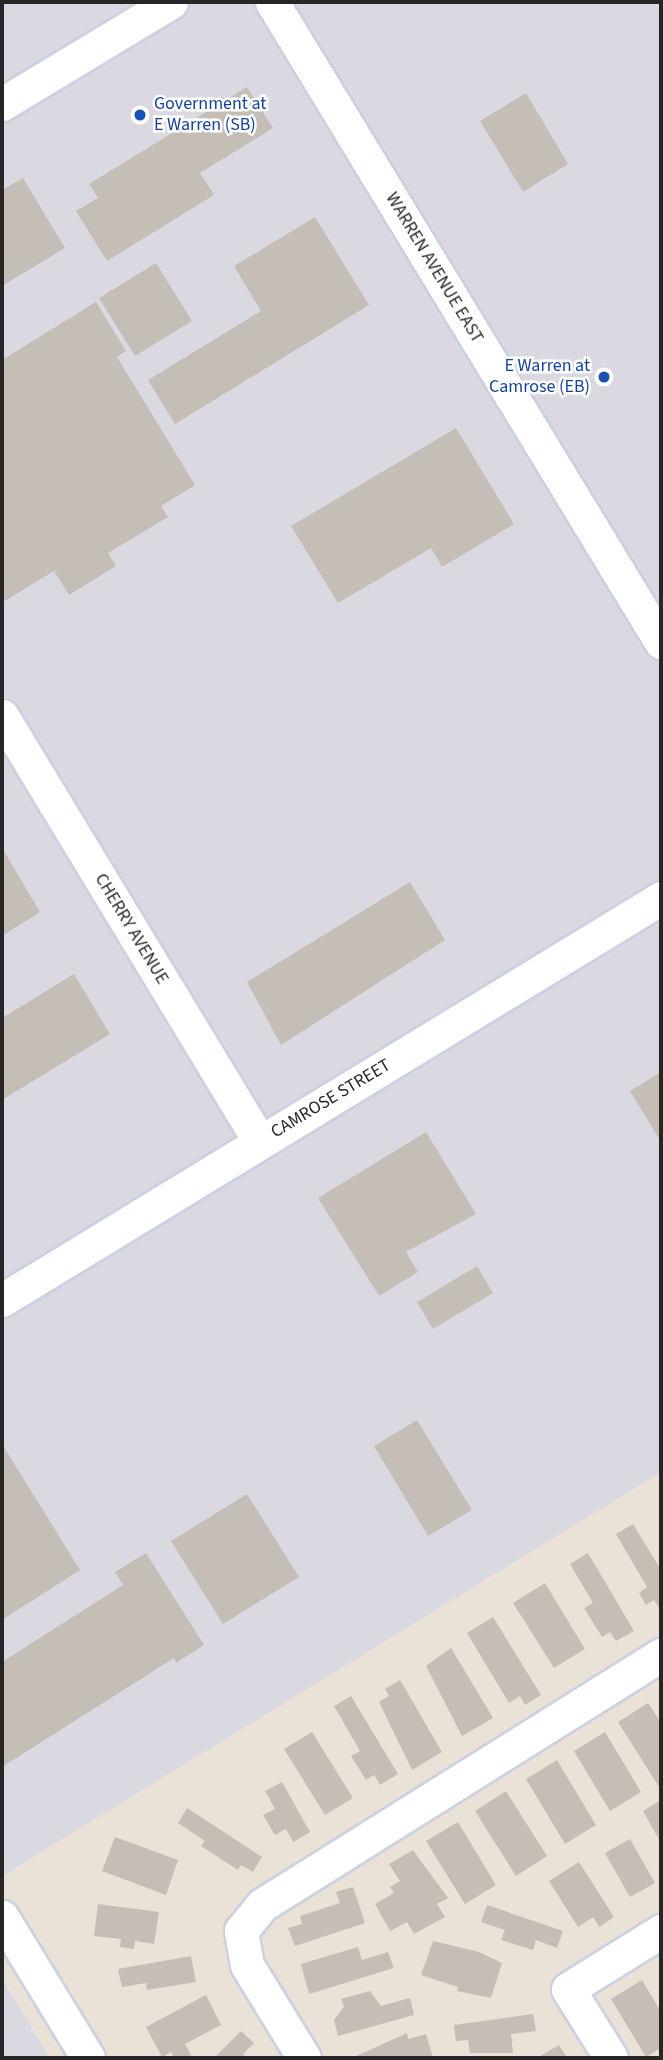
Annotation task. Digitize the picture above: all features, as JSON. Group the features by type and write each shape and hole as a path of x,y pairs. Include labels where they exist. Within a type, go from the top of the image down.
{"street":[{"path":"2,104 171,2"},
{"name":"WARREN AVENUE EAST","path":"272,2 661,642"},
{"name":"CHERRY AVENUE","path":"2,716 260,1142"},
{"name":"CAMROSE STREET","path":"2,1300 661,898"},
{"path":"304,2058 247,1965 242,1931 262,1905 661,1655"},
{"path":"2,1917 79,2055"},
{"path":"611,2058 568,1989 661,1931"}],"shaded area":[{"path":"2,2 661,2 661,1472 2,1876"},
{"path":"2,1979 50,2058 2,2058"}],"building":[{"path":"247,87 273,128 200,173 214,195 107,261 76,211 98,198 89,184"},
{"path":"526,93 568,164 523,192 480,121"},
{"path":"23,178 65,248 2,286 2,190"},
{"path":"315,217 369,305 175,424 148,380 261,311 234,266"},
{"path":"156,263 192,321 135,356 99,298"},
{"path":"96,302 126,351 117,357 195,485 161,506 168,517 108,553 116,566 69,595 54,571 3,602 2,360"},
{"path":"456,428 514,524 442,567 431,548 338,603 291,526"},
{"path":"2,848 40,912 2,936"},
{"path":"410,882 445,940 281,1045 247,982"},
{"path":"74,974 110,1034 2,1100 2,1018"},
{"path":"661,1072 661,1142 630,1091"},
{"path":"426,1132 476,1214 406,1252 418,1272 379,1296 318,1198"},
{"path":"477,1266 493,1293 433,1329 417,1302"},
{"path":"417,1420 472,1510 428,1536 374,1446"},
{"path":"2,1444 80,1570 2,1620"},
{"path":"247,1494 299,1577 223,1624 171,1541"},
{"path":"633,1524 661,1570 661,1611 654,1600 646,1605 639,1593 647,1587 616,1534"},
{"path":"146,1553 204,1645 176,1663 174,1658 2,1767 2,1662 123,1585 115,1572"},
{"path":"588,1553 634,1631 616,1641 610,1632 602,1637 584,1608 593,1603 570,1564"},
{"path":"545,1583 585,1649 554,1668 513,1603"},
{"path":"493,1617 541,1695 525,1705 520,1696 509,1703 467,1633"},
{"path":"451,1648 493,1718 462,1736 426,1666"},
{"path":"400,1680 442,1752 412,1770 379,1702 389,1696 385,1689"},
{"path":"351,1696 398,1774 380,1785 374,1775 366,1780 351,1756 360,1751 334,1706"},
{"path":"648,1703 661,1723 659,1787 618,1722"},
{"path":"312,1732 353,1798 325,1815 284,1749"},
{"path":"605,1732 641,1792 610,1811 574,1751"},
{"path":"557,1760 596,1825 565,1844 526,1779"},
{"path":"282,1782 310,1832 293,1842 286,1829 275,1835 263,1815 275,1809 265,1791"},
{"path":"506,1791 547,1856 516,1876 475,1811"},
{"path":"661,1800 661,1843 643,1811"},
{"path":"187,1808 262,1857 253,1872 241,1865 238,1870 201,1846 205,1841 178,1823"},
{"path":"458,1822 496,1885 465,1904 426,1841"},
{"path":"115,1837 178,1860 166,1895 102,1871"},
{"path":"630,1839 655,1883 630,1897 605,1853"},
{"path":"413,1850 448,1898 437,1904 445,1917 414,1934 407,1922 390,1931 375,1904 394,1893 390,1887 400,1881 389,1864"},
{"path":"579,1862 614,1917 599,1927 593,1917 578,1927 549,1881"},
{"path":"353,1887 365,1923 295,1946 288,1928 302,1924 300,1916 340,1903 336,1892"},
{"path":"98,1904 159,1912 154,1944 135,1941 134,1949 120,1947 121,1939 94,1936"},
{"path":"487,1905 563,1931 557,1948 536,1940 533,1950 501,1940 505,1930 481,1922"},
{"path":"433,1941 479,1952 502,1963 491,1998 457,1991 458,1987 421,1975"},
{"path":"358,1947 362,1960 388,1952 394,1968 309,1994 301,1964"},
{"path":"191,1956 196,1982 147,1990 146,1983 122,1987 118,1969"},
{"path":"642,1980 661,2012 661,2048 646,2057 611,1999"},
{"path":"370,1991 381,2006 410,1998 414,2015 338,2036 334,2020 344,2007 341,1999"},
{"path":"206,1995 221,2025 185,2044 191,2055 174,2058 171,2052 162,2057 146,2027"},
{"path":"533,2014 536,2031 511,2034 513,2053 470,2053 468,2040 456,2041 454,2025"},
{"path":"241,2031 254,2043 243,2054 247,2058 214,2058"},
{"path":"407,2033 408,2039 426,2034 433,2058 352,2058"},
{"path":"559,2045 567,2058 537,2058"}],"place":[{"name":"Government at E Warren (SB)","path":"140,115"},
{"name":"E Warren at Camrose (EB)","path":"604,377"}]}
